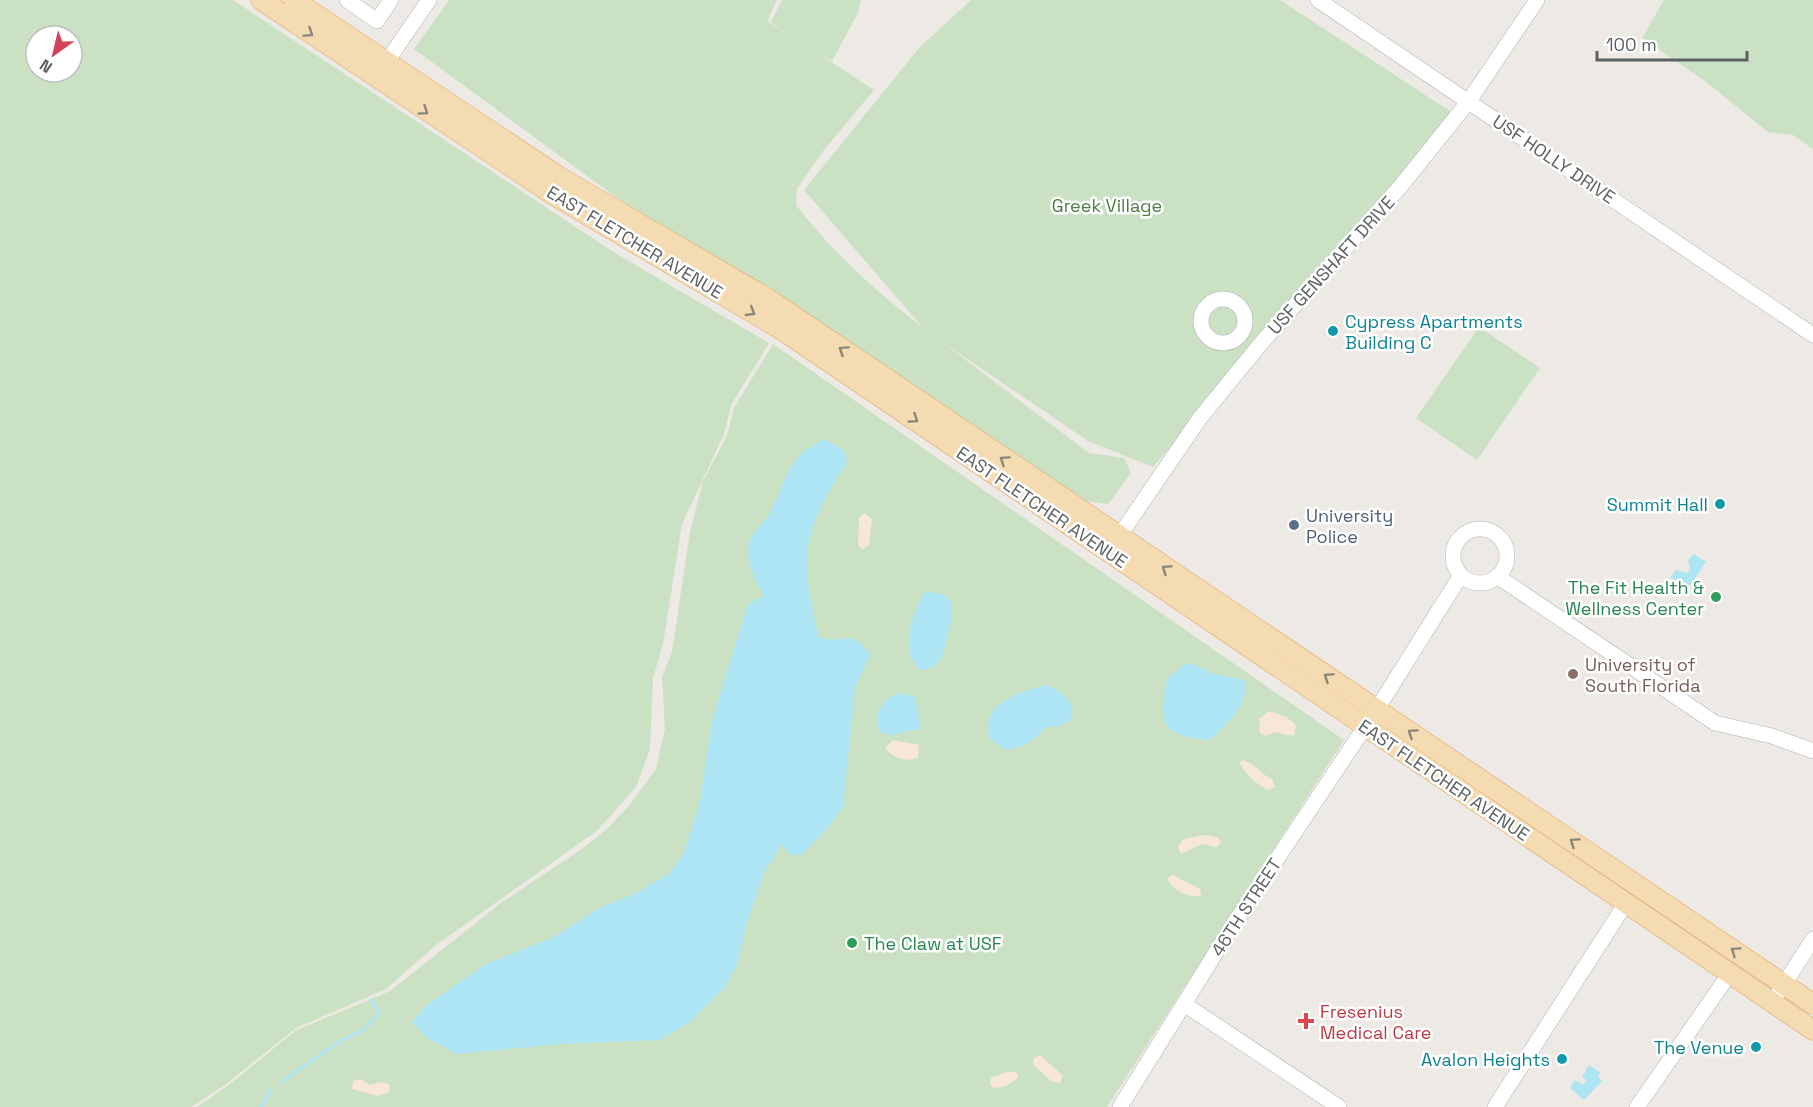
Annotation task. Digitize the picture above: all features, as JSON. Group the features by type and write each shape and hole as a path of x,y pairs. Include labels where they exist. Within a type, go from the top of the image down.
{"main road":[{"name":"EAST FLETCHER AVENUE","path":"261,0 770,300 1100,525 1365,727 1813,1030"},
{"name":"EAST FLETCHER AVENUE","path":"294,0 381,70 552,194 782,330 1115,538 1377,709 1813,1004"},
{"path":"1626,903 1643,902 1664,916 1712,936"}],"street":[{"path":"347,0 378,21 391,0"},
{"path":"381,70 429,0"},
{"name":"USF HOLLY DRIVE","path":"1318,0 1813,333"},
{"name":"USF GENSHAFT DRIVE","path":"1115,538 1200,418 1258,348 1400,187 1469,101 1537,0"},
{"path":"1240,335 1258,348"},
{"path":"1100,525 1133,514"},
{"path":"1476,529 1493,532 1505,545 1506,563 1497,576 1478,583 1461,575 1453,560 1456,543 1461,536 1476,529"},
{"name":"46TH STREET","path":"1125,1105 1184,1004 1269,869 1377,709 1461,575"},
{"path":"1497,576 1694,712 1715,723 1772,736 1813,751"},
{"path":"1495,1107 1626,903"},
{"path":"1772,1003 1813,939"},
{"path":"1637,1107 1730,973"},
{"path":"1184,1004 1339,1107"}],"green space":[{"path":"0,0 233,0 615,253 769,343 731,405 724,434 682,524 663,644 653,678 650,749 636,787 598,830 436,945 386,989 296,1028 225,1085 191,1107 0,1107"},
{"name":"Greek Village","path":"449,0 777,0 767,21 787,34 771,22 782,0 861,0 858,13 832,61 818,53 874,90 823,151 797,189 796,205 856,271 923,328 804,190 919,48 971,0 1280,0 1456,115 1153,467 1088,441 938,339 1089,453 1124,458 1131,473 1108,504 1086,501 650,222 414,49"},
{"path":"1664,0 1813,0 1813,149 1793,135 1768,132 1705,81 1642,38"},
{"path":"1479,327 1540,368 1477,460 1416,418"},
{"path":"773,344 1344,740 1107,1107 197,1107 230,1084 295,1031 390,991 501,903 579,851 608,828 629,806 656,769 665,729 662,677 672,652 690,532 703,481 727,436 734,408"}],"sand":[{"path":"864,513 872,519 869,545 863,549 858,546 859,518"},
{"path":"1269,711 1286,717 1296,725 1294,736 1274,732 1265,736 1260,733 1259,719"},
{"path":"893,740 919,745 918,757 910,760 892,754 885,748"},
{"path":"1242,760 1272,779 1275,787 1268,790 1256,782 1239,763"},
{"path":"1204,835 1217,837 1221,842 1217,847 1202,844 1181,854 1178,847 1183,839"},
{"path":"1173,875 1200,889 1201,896 1191,896 1172,886 1167,878"},
{"path":"1040,1055 1063,1076 1060,1083 1051,1081 1033,1064 1034,1058"},
{"path":"1006,1072 1016,1072 1018,1078 1006,1086 993,1088 990,1084 991,1078"},
{"path":"361,1079 370,1085 381,1082 389,1084 390,1092 378,1096 352,1089 353,1081"}],"water":[{"path":"825,439 843,450 847,462 821,508 808,545 808,585 812,609 819,637 835,640 847,638 858,641 870,655 855,688 843,807 831,824 802,855 789,854 782,844 764,873 746,926 737,965 725,987 690,1022 660,1040 561,1044 456,1054 426,1037 412,1022 427,1005 484,965 554,937 601,907 634,894 669,874 684,853 700,801 712,720 748,604 764,596 750,565 748,554 750,540 769,514 794,462 812,446"},
{"path":"1694,554 1706,562 1688,589 1670,578 1676,570 1687,573 1690,570 1688,560"},
{"path":"925,592 944,595 952,606 952,613 950,629 941,658 933,667 920,670 910,653 909,632 915,611"},
{"path":"1186,663 1215,674 1245,681 1240,706 1210,740 1193,738 1172,731 1166,725 1163,717 1167,679"},
{"path":"1046,685 1063,694 1070,702 1070,721 1056,727 1048,726 1029,742 1013,749 1006,750 990,739 988,727 990,717 996,709 1014,696"},
{"path":"900,693 915,696 921,729 891,735 880,732 877,719 880,708 888,698"},
{"path":"1589,1065 1601,1073 1598,1077 1602,1081 1584,1100 1570,1088 1575,1080 1583,1085 1586,1080 1582,1077"}],"waterway":[{"path":"281,1082 342,1040 362,1031 379,1013 371,999"},
{"path":"261,1107 271,1090"}],"place":[{"name":"Cypress Apartments Building C","path":"1333,331"},
{"name":"Summit Hall","path":"1720,504"},
{"name":"University Police","path":"1294,525"},
{"name":"The Fit Health & Wellness Center","path":"1716,597"},
{"name":"University of South Florida","path":"1573,674"},
{"name":"The Claw at USF","path":"852,943"},
{"name":"Fresenius Medical Care","path":"1306,1021"},
{"name":"The Venue","path":"1756,1047"},
{"name":"Avalon Heights","path":"1562,1059"}]}
